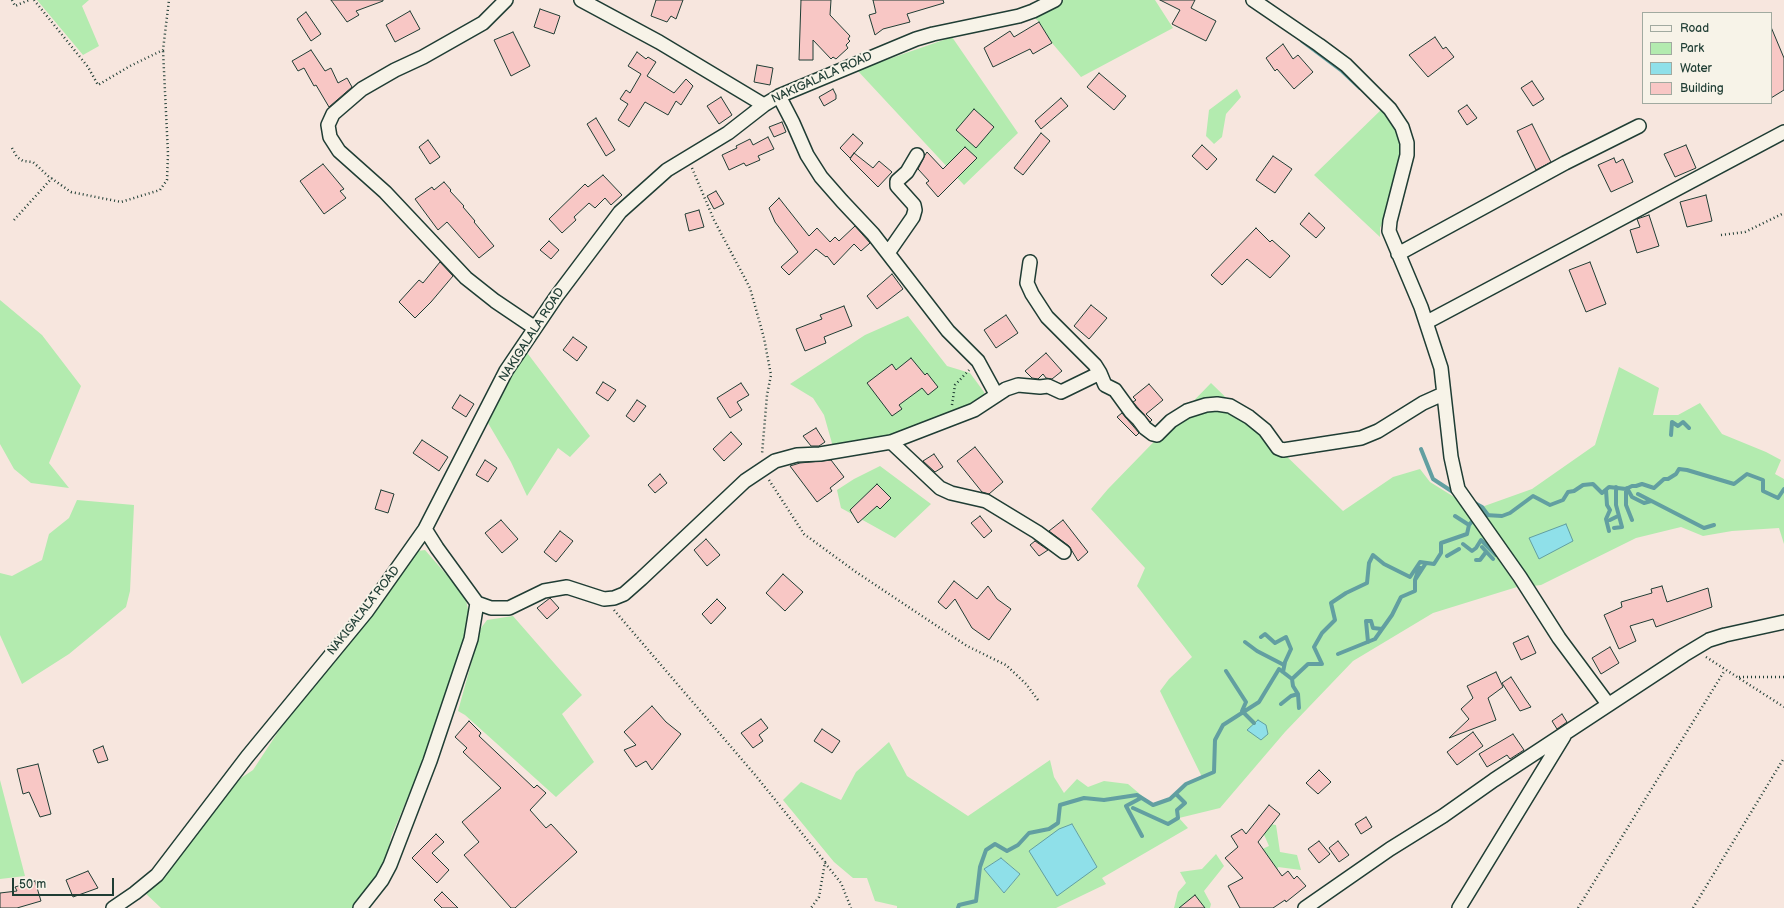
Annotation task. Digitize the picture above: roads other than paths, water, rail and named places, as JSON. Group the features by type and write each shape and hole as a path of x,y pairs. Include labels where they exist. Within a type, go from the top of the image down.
{"street":[{"path":"506,0 483,23 423,57 394,70 362,89 333,114 328,125 330,137 339,151 385,192 466,278 494,301 535,328"},
{"path":"581,0 659,42 764,105"},
{"name":"NAKIGALALA ROAD","path":"113,908 135,894 157,875 247,756 367,611 425,529 506,371 587,254 620,212 667,170 728,132 764,105 779,96 916,39 1019,16 1033,11 1054,0"},
{"path":"1253,0 1319,45 1346,66 1395,114 1406,138 1408,149 1389,225 1390,236 1427,322 1441,368 1451,457 1458,489 1520,577 1563,644 1608,704"},
{"path":"779,96 793,123 806,155 842,201 874,234 948,331 978,361 996,394"},
{"path":"1398,254 1565,163 1639,126"},
{"path":"1427,322 1784,132"},
{"path":"888,252 914,217 914,205 897,186 897,181 907,172 917,155"},
{"path":"1030,262 1027,283 1032,294 1047,317 1096,365 1105,385 1115,390 1131,412 1145,428 1153,434 1157,435 1171,421 1187,411 1206,405 1216,404 1230,406 1249,417 1265,430 1278,448 1283,450 1361,438 1378,431 1422,403 1443,394"},
{"path":"425,529 477,603 491,608 509,608 544,591 567,587 604,599 614,598 624,594 641,579 723,500 745,481 775,461 797,455 820,454 891,442 974,410 1006,388 1018,385 1040,387 1048,386 1061,392 1100,373"},
{"path":"891,442 940,488 951,493 986,501 1037,532 1064,552"},
{"path":"360,908 382,880 390,865 428,767 471,639 477,603"},
{"path":"1305,908 1390,849 1443,816 1608,704 1708,640 1784,622"},
{"path":"1459,908 1568,731"}],"water":[{"path":"1566,524 1573,541 1539,559 1529,538"},
{"path":"1258,720 1266,725 1268,734 1261,740 1247,730"},
{"path":"1072,824 1097,867 1057,896 1029,851 1059,829"},
{"path":"1001,858 1020,874 1004,893 984,869"}],"waterway":[{"path":"1302,41 1342,71 1360,88"},
{"path":"1671,435 1672,422 1678,426 1683,422 1689,428"},
{"path":"1421,449 1433,479 1456,494"},
{"path":"1485,515 1502,516 1510,513 1533,496 1550,505 1563,500 1568,492 1574,491 1583,485 1593,484 1602,493 1609,487 1626,489 1642,484 1654,488 1664,479 1668,479 1676,474 1679,469 1734,484 1747,474 1763,480 1763,491 1778,498 1784,489"},
{"path":"1614,528 1622,527 1616,505 1616,487"},
{"path":"1627,488 1632,497 1644,503 1651,501"},
{"path":"1626,489 1626,505 1632,520"},
{"path":"1606,490 1607,505 1610,510 1606,519 1609,531"},
{"path":"1638,494 1704,528 1714,525"},
{"path":"1473,502 1482,507 1488,515"},
{"path":"1455,516 1469,525"},
{"path":"1610,520 1618,516"},
{"path":"958,908 959,905 976,901 980,867 986,850 995,844 1007,851 1018,845 1029,833 1049,829 1058,823 1060,805 1084,798 1104,800 1137,795 1153,805 1170,799 1186,784 1214,772 1215,740 1223,725 1259,702 1279,669 1292,679 1308,664 1322,664 1314,647 1322,633 1335,620 1331,603 1346,593 1367,583 1369,563 1373,555 1384,564 1410,577 1420,562 1434,564 1441,553 1441,543 1467,534 1469,525 1474,519"},
{"path":"1463,544 1472,551 1481,540 1496,555"},
{"path":"1482,547 1493,559"},
{"path":"1447,556 1459,549"},
{"path":"1476,560 1480,560 1486,552"},
{"path":"1338,654 1375,639 1392,615 1401,597 1415,591 1415,580 1426,563"},
{"path":"1415,580 1419,568 1421,568"},
{"path":"1368,642 1366,621 1371,621 1373,628 1382,629"},
{"path":"1261,637 1265,634 1275,643 1286,637 1291,649 1285,662 1283,672"},
{"path":"1245,642 1257,651 1284,665"},
{"path":"1226,671 1246,702 1242,711 1254,723"},
{"path":"1292,679 1293,686 1298,694 1299,708"},
{"path":"1281,704 1291,696 1298,694"},
{"path":"1133,808 1168,824 1178,818 1177,810 1185,803 1176,794"},
{"path":"1141,798 1126,806 1142,836"}]}
